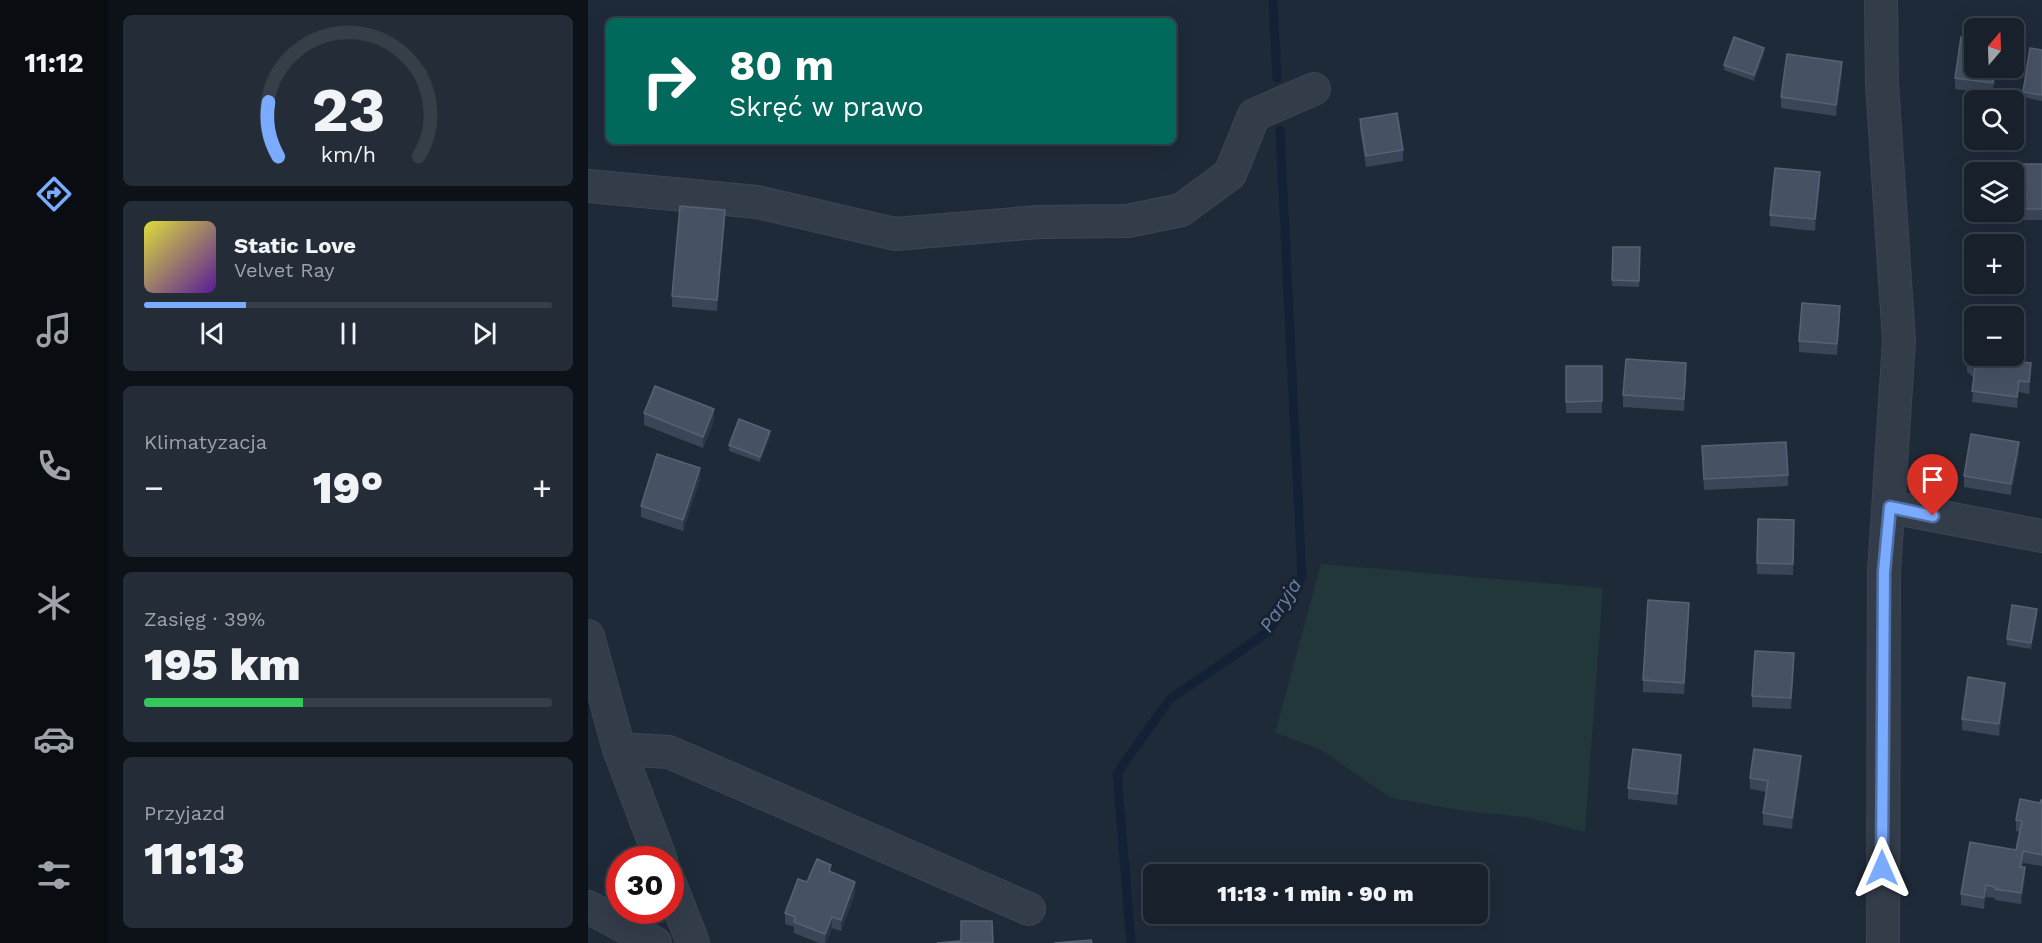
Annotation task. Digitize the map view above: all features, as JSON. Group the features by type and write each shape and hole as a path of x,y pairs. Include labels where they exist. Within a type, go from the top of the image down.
{"street":[{"path":"1881,0 1882,84 1899,341 1884,572 1883,943"},
{"path":"588,186 757,202 895,234 1039,222 1128,222 1181,210 1230,174 1254,115 1314,89"},
{"path":"1890,507 2042,536"},
{"path":"588,636 619,749 656,846"},
{"path":"619,749 669,752 1029,909"},
{"path":"588,907 656,943"},
{"path":"684,920 693,943"}],"green space":[{"path":"1321,564 1603,588 1585,832 1524,817 1465,811 1391,798 1320,749 1275,733"}],"building":[{"path":"1734,37 1764,48 1754,75 1724,65"},
{"path":"1961,37 1964,37 1964,78 1994,78 1993,83 1955,78"},
{"path":"2030,48 2042,50 2042,95 2024,92"},
{"path":"1787,54 1842,62 1836,105 1781,97"},
{"path":"1397,113 1403,150 1366,156 1360,119"},
{"path":"2024,164 2042,164 2042,209 2024,209"},
{"path":"1775,168 1820,172 1815,219 1770,215"},
{"path":"680,206 725,210 717,300 672,296"},
{"path":"1613,247 1640,247 1639,281 1612,280"},
{"path":"1802,303 1840,306 1837,344 1799,341"},
{"path":"1626,359 1686,363 1684,399 1623,395"},
{"path":"2024,362 2031,363 2029,382 2019,381 2017,397 1972,391 1975,368 1973,366 2024,366"},
{"path":"1566,366 1602,366 1602,401 1566,402"},
{"path":"655,386 714,409 703,437 644,413"},
{"path":"739,419 770,431 760,457 729,445"},
{"path":"1971,434 2019,442 2011,484 1964,476"},
{"path":"1786,442 1788,475 1704,479 1702,446"},
{"path":"657,454 700,468 683,520 641,506"},
{"path":"1758,519 1794,520 1793,564 1757,563"},
{"path":"1648,600 1689,603 1684,683 1643,680"},
{"path":"2012,605 2037,609 2031,643 2007,639"},
{"path":"1755,651 1794,653 1791,698 1752,696"},
{"path":"1968,677 2005,683 1999,724 1962,719"},
{"path":"1633,749 1681,755 1677,794 1628,788"},
{"path":"1754,749 1801,756 1792,818 1763,813 1768,781 1750,778"},
{"path":"2020,799 2040,803 2042,801 2042,855 2023,851 2020,867 2025,867 2021,893 1995,889 1995,887 1986,885 1984,898 1961,894 1970,842 2016,850 2022,821 2016,820"},
{"path":"817,859 831,865 829,871 855,882 841,920 832,917 825,934 794,922 795,917 785,913 798,879 807,882"},
{"path":"961,921 992,921 993,943 937,943 961,941"},
{"path":"1091,940 1092,943 1054,943"}],"waterway":[{"name":"Paryja","path":"1273,0 1277,78"},
{"name":"Paryja","path":"1131,943 1117,773 1170,699 1269,631 1302,577 1280,130"}],"route":[{"path":"1882,868 1884,572 1890,507 1933,516"}]}
